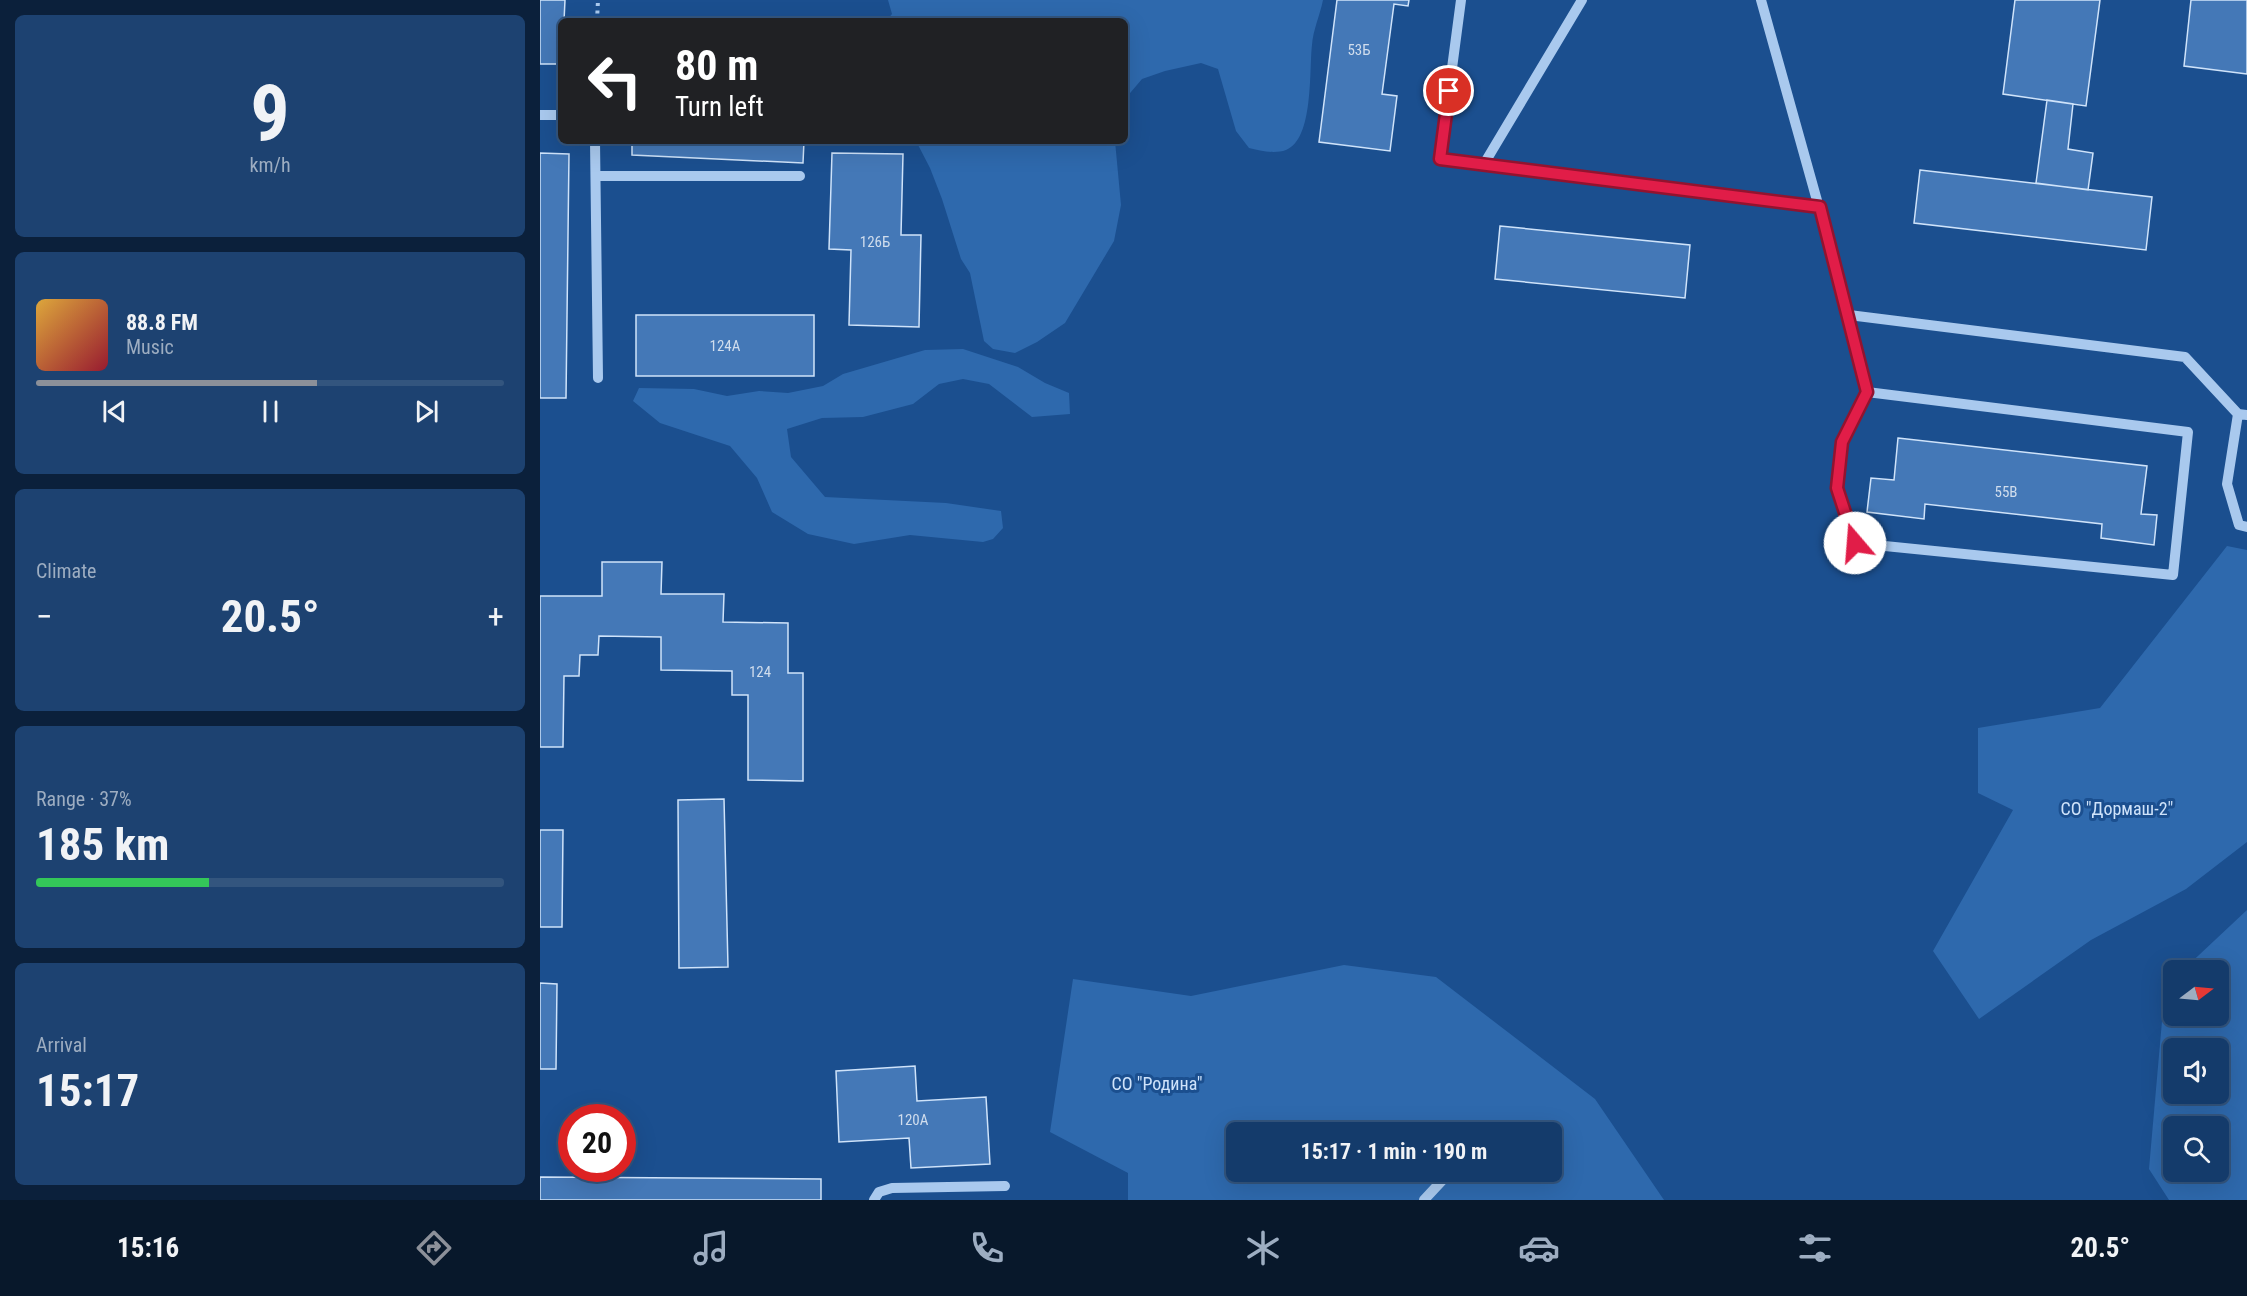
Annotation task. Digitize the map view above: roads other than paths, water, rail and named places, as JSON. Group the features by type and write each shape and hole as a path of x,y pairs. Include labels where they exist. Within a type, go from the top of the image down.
{"lane":[{"path":"1461,0 1440,159 1820,207"},
{"path":"1484,164 1582,0"},
{"path":"1761,0 1820,207 1867,392 1842,442 1837,488 1855,543 2173,575 2188,432 1867,392"},
{"path":"540,115 558,115"},
{"path":"595,144 598,378"},
{"path":"596,176 800,176"},
{"path":"1849,315 2184,357 2242,415 2227,484 2239,525 2247,527"},
{"path":"1424,1200 1441,1182"},
{"path":"874,1200 879,1192 892,1188 1005,1186"}],"park label":[{"name":"СО \"Дормаш-2\"","path":"2117,809"},
{"name":"СО \"Родина\"","path":"1157,1084"}]}
